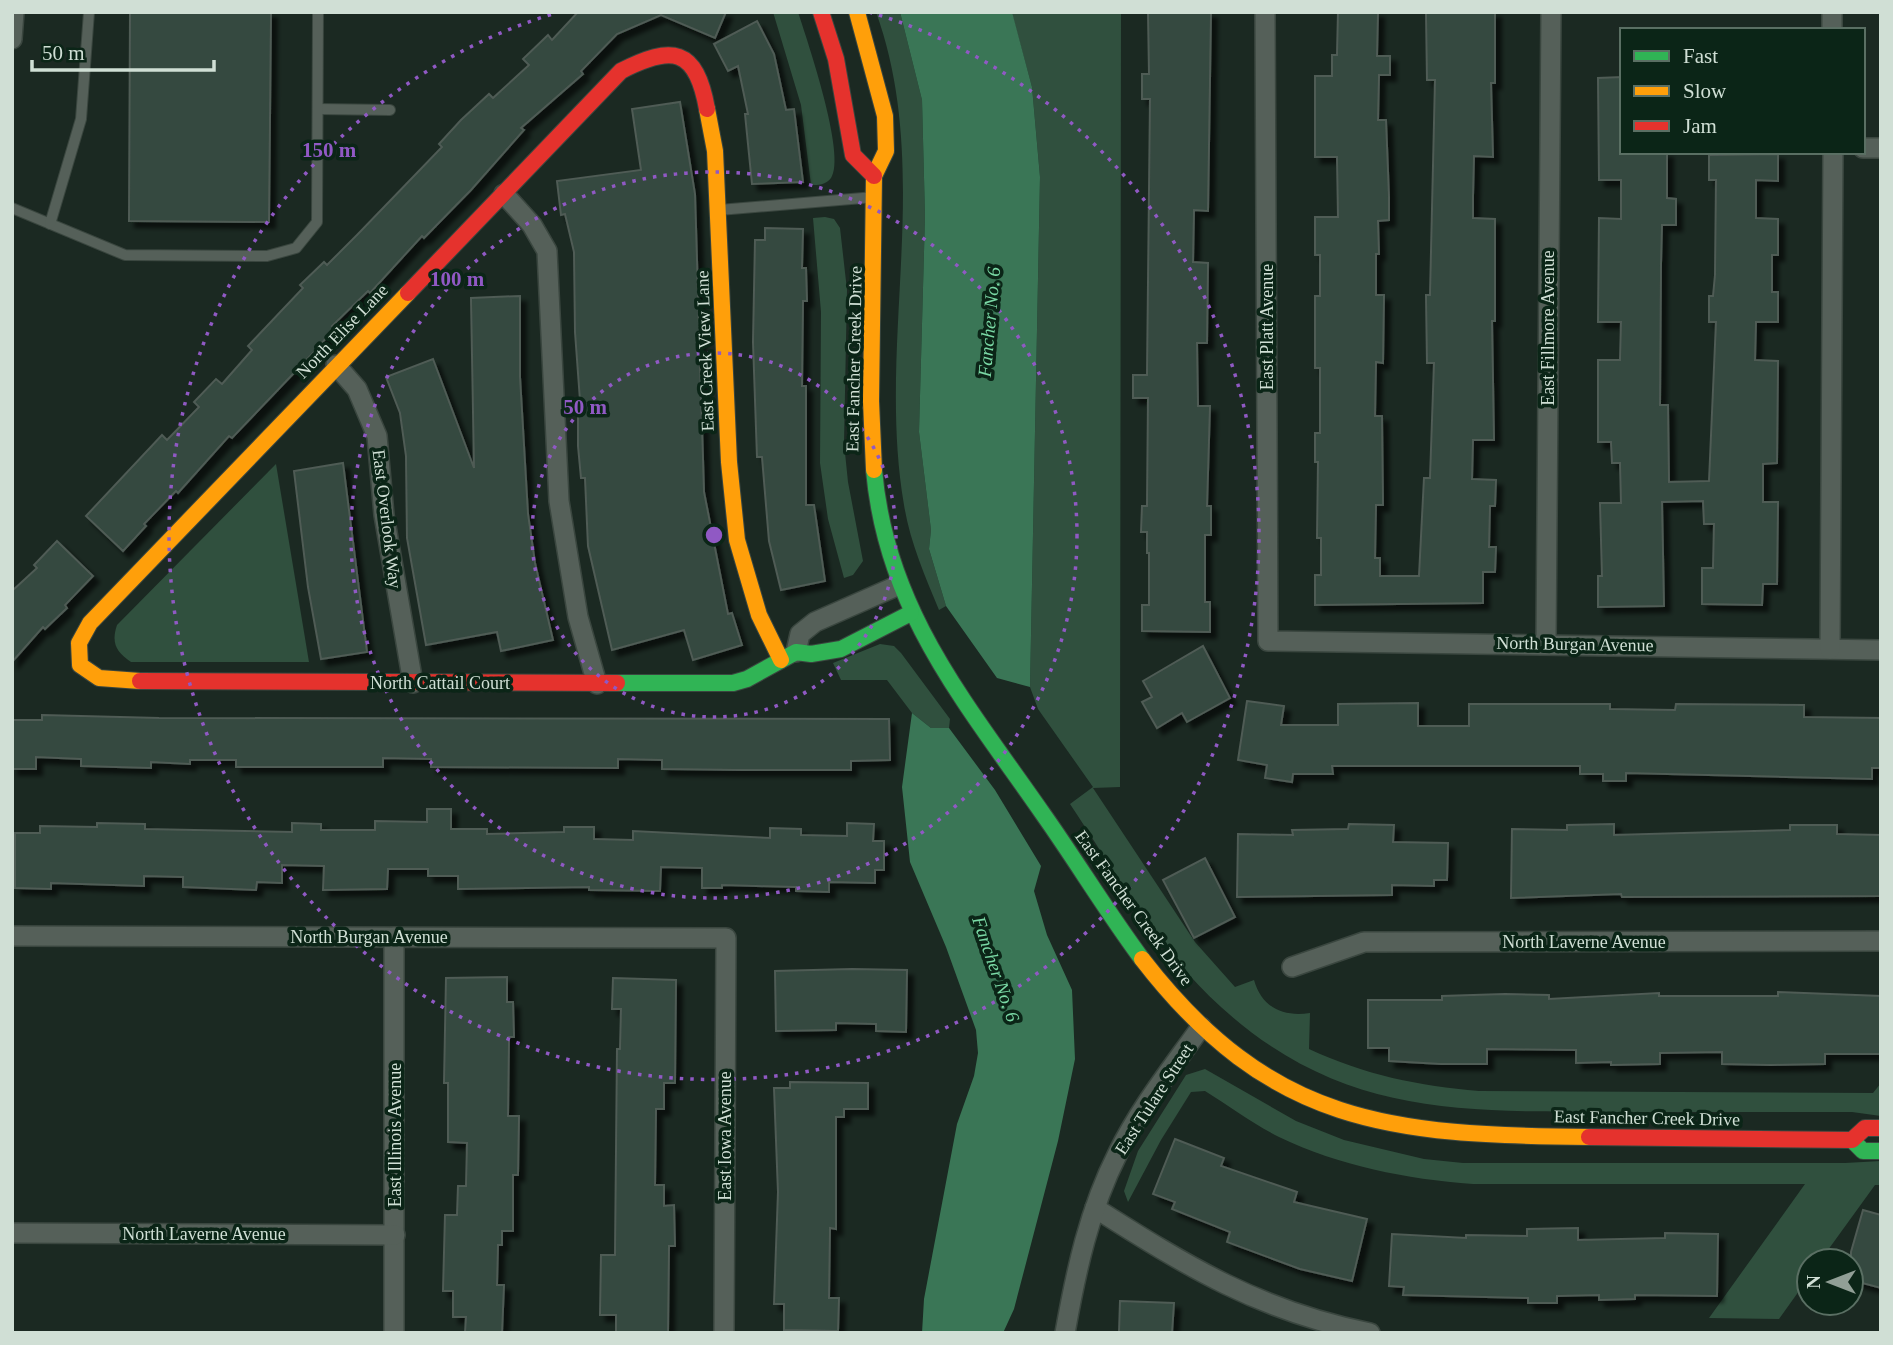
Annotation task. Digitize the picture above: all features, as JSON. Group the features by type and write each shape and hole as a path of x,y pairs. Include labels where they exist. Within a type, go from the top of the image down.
{"street":[{"path":"12,40 14,12"},
{"path":"821,12 839,71 853,155 874,176 886,153 882,111 870,54 857,12"},
{"name":"East Platt Avenue","path":"1265,12 1268,641"},
{"name":"East Fillmore Avenue","path":"1546,643 1551,12"},
{"name":"North Elise Lane","path":"80,665 79,643 90,624 336,365 621,71 650,55 666,54"},
{"name":"East Creek View Lane","path":"666,54 683,58 695,68 705,95 715,151 729,461 737,540 759,615 788,656"},
{"path":"1830,649 1833,154"},
{"name":"East Fancher Creek Drive","path":"874,176 871,444 884,539 898,585 911,613 948,673 1139,952 1166,989 1201,1027 1264,1076 1344,1112 1401,1126 1491,1136 1852,1140 1865,1128 1881,1128"},
{"path":"504,194 532,225 547,251 561,514 578,617 597,684"},
{"name":"East Overlook Way","path":"336,365 357,389 377,436 384,515 413,683"},
{"name":"North Cattail Court","path":"788,656 800,634 816,622 898,585"},
{"name":"North Cattail Court","path":"80,665 99,678 124,681 733,683 747,679 788,656 828,653 911,613"},
{"name":"North Burgan Avenue","path":"1268,641 1881,650"},
{"name":"North Burgan Avenue","path":"12,936 726,938"},
{"name":"East Illinois Avenue","path":"394,937 394,1333"},
{"name":"East Iowa Avenue","path":"724,1333 726,938"},
{"name":"North Laverne Avenue","path":"1293,967 1364,942 1881,941"},
{"name":"East Tulare Street","path":"1065,1333 1076,1267 1094,1208 1118,1152 1144,1108 1201,1027"},
{"name":"East Fancher Creek Drive","path":"1852,1140 1863,1151 1881,1151"},
{"path":"1094,1208 1188,1267 1235,1291 1291,1312 1370,1333"},
{"name":"North Laverne Avenue","path":"12,1233 395,1235"}],"lane":[{"path":"50,224 81,119 89,12"},
{"path":"12,208 125,255 267,256 296,248 317,222 318,12"},
{"path":"318,109 390,110"},
{"path":"718,210 875,197"}],"shaded area":[{"path":"773,12 798,12 817,71 830,123 835,166 831,178 822,184 811,185 801,105"},
{"path":"876,12 900,12 922,100 925,216 919,432 931,530 929,549 946,606 939,610 910,532 897,443 896,382 903,196 901,134 893,73"},
{"path":"1012,14 1121,14 1120,787 1093,788 1195,942 1235,987 1254,980 1262,998 1275,1009 1291,1013 1310,1013 1309,1049 1351,1066 1392,1078 1479,1091 1873,1093 1881,1083 1881,1116 1852,1112 1505,1111 1405,1100 1358,1088 1312,1070 1266,1043 1221,1007 1158,936 1070,804 1093,787 1038,709 1030,687 1040,177 1032,87"},
{"path":"813,218 834,219 840,228 847,290 844,443 848,482 863,561 853,575 844,578 828,519 820,463 821,312"},
{"path":"276,464 309,662 131,662 116,646 117,625"},
{"path":"880,644 894,646 901,653 950,719 949,728 931,728 912,713 887,680 841,680 833,663"},
{"path":"1205,1069 1296,1121 1344,1140 1424,1159 1463,1163 1881,1161 1881,1185 1875,1185 1830,1247 1795,1247 1795,1297 1779,1319 1709,1318 1805,1184 1473,1184 1423,1179 1374,1170 1302,1147 1279,1137 1205,1091 1191,1092 1161,1140 1128,1202 1124,1191 1138,1151 1186,1075"}],"water":[{"name":"Fancher No. 6","path":"900,12 1012,12 1032,87 1040,177 1030,687 997,678 946,606 929,549 931,530 919,432 925,216 922,100"},
{"name":"Fancher No. 6","path":"912,713 931,728 949,728 995,790 1041,866 1034,891 1047,935 1072,990 1075,1059 1058,1141 1014,1309 1003,1333 922,1333 924,1299 957,1124 974,1076 978,1053 976,1030 946,947 910,862 902,787"}],"building":[{"path":"130,12 271,12 269,222 129,221"},
{"path":"578,12 726,12 715,38 661,15 617,34 581,71 583,74 521,128 524,130 471,190 424,238 422,236 370,293 368,291 332,326 335,328 314,352 232,438 229,436 178,493 176,491 144,524 146,526 123,551 86,516 162,435 167,440 199,407 194,402 216,379 222,384 252,350 248,346 303,288 300,285 324,262 327,265 357,235 442,147 439,144 461,120 489,94 493,98 529,65 523,59 548,35 552,40"},
{"path":"1148,12 1211,12 1208,211 1194,210 1193,262 1208,263 1207,343 1197,343 1198,406 1210,406 1207,506 1211,506 1211,535 1205,535 1205,602 1210,602 1210,632 1142,631 1142,605 1149,605 1147,532 1141,532 1142,506 1147,506 1148,398 1133,398 1133,375 1147,375 1150,99 1142,99 1142,74 1149,74"},
{"path":"1338,12 1378,12 1377,56 1390,56 1390,75 1379,75 1378,120 1386,120 1389,220 1378,221 1379,254 1376,254 1376,295 1384,295 1383,363 1376,362 1375,416 1382,416 1383,505 1376,505 1375,558 1380,558 1380,576 1419,576 1424,478 1430,478 1434,363 1427,363 1426,295 1430,295 1435,80 1427,80 1426,12 1495,12 1495,83 1491,83 1493,157 1474,156 1473,196 1473,218 1495,219 1495,321 1492,321 1494,440 1473,440 1472,479 1496,480 1495,506 1490,506 1489,547 1496,547 1495,572 1483,572 1483,603 1315,605 1315,575 1321,575 1321,538 1317,538 1318,462 1315,462 1315,433 1320,433 1320,368 1315,368 1315,296 1320,296 1320,255 1315,255 1315,217 1338,217 1337,157 1315,157 1315,76 1332,76 1332,55 1337,55"},
{"path":"757,21 774,54 786,110 794,109 803,182 752,184 745,114 748,114 738,66 728,71 714,44"},
{"path":"1620,77 1620,154 1667,154 1667,198 1676,199 1676,225 1662,225 1661,264 1660,405 1668,405 1669,482 1709,481 1716,322 1709,322 1709,296 1713,296 1715,275 1716,180 1709,180 1709,155 1778,154 1778,181 1756,180 1756,218 1778,219 1778,255 1772,255 1772,292 1778,292 1778,322 1756,322 1755,360 1778,361 1777,463 1763,464 1763,502 1778,502 1777,584 1763,584 1762,605 1702,604 1702,568 1713,568 1714,524 1704,524 1703,501 1662,502 1664,606 1598,607 1598,576 1602,576 1600,503 1621,503 1620,463 1612,463 1611,442 1598,442 1598,360 1620,360 1621,322 1598,322 1599,218 1621,219 1621,180 1599,180 1598,78"},
{"path":"680,102 695,194 704,492 728,614 732,613 742,645 693,660 684,630 612,650 588,546 585,478 581,478 578,446 578,414 581,414 575,332 574,252 565,214 561,215 557,181 641,170 632,109"},
{"path":"765,228 803,229 802,268 806,268 807,301 803,301 802,386 806,386 806,505 814,505 825,581 781,590 769,541 762,457 757,457 753,342 755,240 765,240"},
{"path":"520,296 520,377 528,514 535,563 553,640 501,651 497,632 426,645 407,538 406,456 400,413 386,377 433,359 474,468 471,298"},
{"path":"343,463 367,652 321,659 308,587 294,471"},
{"path":"57,541 93,576 65,605 67,608 45,629 43,627 12,662 12,591 37,568 34,565"},
{"path":"1203,646 1230,698 1187,722 1182,713 1157,728 1142,702 1152,697 1143,681"},
{"path":"1247,701 1284,706 1281,725 1338,725 1338,704 1418,703 1418,726 1469,726 1469,704 1610,704 1610,709 1675,710 1676,704 1804,705 1804,717 1881,718 1881,768 1872,768 1872,779 1626,773 1626,781 1603,781 1603,774 1580,774 1580,766 1332,766 1333,774 1293,774 1292,782 1265,778 1267,765 1238,760"},
{"path":"42,715 159,718 889,719 890,760 851,761 851,770 662,769 662,760 618,759 618,768 431,767 431,759 383,758 383,767 236,767 236,760 190,760 190,764 151,762 151,768 81,766 81,759 36,757 36,769 12,769 12,720 42,720"},
{"path":"427,809 451,809 451,829 487,829 487,834 564,832 564,827 594,827 594,839 633,840 633,831 770,838 770,828 801,829 801,835 847,836 847,823 874,824 873,841 884,841 884,870 875,870 875,883 829,882 829,892 796,891 796,887 722,885 722,888 702,888 702,868 661,867 660,891 589,890 589,887 458,889 458,876 428,876 428,869 388,869 387,889 323,890 324,866 282,865 282,883 257,882 256,890 183,887 183,877 144,876 144,886 51,883 51,889 15,888 15,833 40,833 40,826 145,824 145,829 292,832 292,823 321,824 321,830 375,830 375,821 427,822"},
{"path":"1349,824 1394,825 1393,842 1448,843 1447,880 1434,880 1434,886 1392,885 1392,895 1237,897 1238,834 1293,835 1292,830 1348,829"},
{"path":"1614,824 1614,835 1790,830 1790,825 1837,825 1837,834 1881,835 1881,896 1622,897 1621,894 1511,898 1512,829 1567,830 1567,825"},
{"path":"1205,858 1235,917 1194,938 1163,880"},
{"path":"907,970 906,1032 876,1031 876,1024 836,1023 836,1030 776,1031 775,971"},
{"path":"507,977 507,1002 513,1002 514,1037 509,1037 508,1116 519,1116 518,1175 513,1175 513,1231 502,1231 502,1245 498,1245 497,1285 504,1285 502,1333 465,1333 466,1317 453,1317 453,1291 443,1291 445,1215 457,1215 458,1186 466,1186 467,1143 448,1142 448,1083 444,1083 446,978"},
{"path":"613,978 676,980 675,1083 664,1083 664,1109 656,1109 655,1185 664,1185 664,1206 674,1205 675,1246 669,1246 668,1333 616,1333 616,1315 600,1315 601,1255 615,1255 617,1049 620,1049 621,1009 612,1009"},
{"path":"1778,992 1881,996 1881,1054 1825,1054 1825,1064 1771,1065 1722,1064 1722,1052 1660,1053 1660,1064 1611,1065 1611,1062 1576,1063 1576,1050 1487,1049 1487,1064 1441,1064 1389,1061 1389,1048 1368,1048 1368,1000 1442,1000 1442,996 1505,994 1549,995 1549,999 1659,993 1659,996 1778,996"},
{"path":"790,1082 868,1083 868,1109 844,1109 844,1117 836,1117 836,1229 830,1228 829,1298 839,1298 838,1331 784,1330 784,1304 774,1304 778,1192 774,1088 790,1088"},
{"path":"1175,1139 1224,1158 1221,1166 1297,1192 1294,1202 1367,1219 1352,1281 1300,1269 1227,1242 1230,1232 1172,1209 1175,1202 1153,1194"},
{"path":"1863,1210 1881,1215 1881,1288 1865,1284 1865,1247 1852,1247"},
{"path":"1578,1228 1578,1240 1665,1238 1665,1233 1718,1234 1717,1296 1635,1295 1635,1299 1599,1300 1599,1295 1557,1296 1557,1303 1528,1303 1528,1298 1403,1295 1404,1287 1389,1286 1392,1234 1466,1238 1466,1235 1527,1236 1527,1229"},
{"path":"1120,1301 1174,1303 1172,1333 1119,1333"}],"traffic: fast":[{"path":"874,470 882,520 895,567 912,611 934,653 1142,959"},
{"path":"617,683 733,683 747,679 796,652 811,654 841,649 911,613"},
{"path":"1852,1140 1863,1151 1881,1151"}],"traffic: slow":[{"path":"857,12 885,116 886,151 874,176"},
{"path":"707,109 715,151 729,462 737,540 759,615 781,660"},
{"path":"874,176 871,401 874,470"},
{"path":"140,681 99,678 80,665 79,643 90,623 408,293"},
{"path":"1142,959 1190,1015 1238,1057 1288,1088 1340,1110 1395,1124 1454,1132 1589,1137"}],"traffic: jam":[{"path":"821,12 836,59 853,155 874,176"},
{"path":"408,293 621,71 654,57 679,57 696,73 707,109"},
{"path":"140,681 617,683"},
{"path":"1589,1137 1852,1140 1865,1128 1881,1128"}]}
